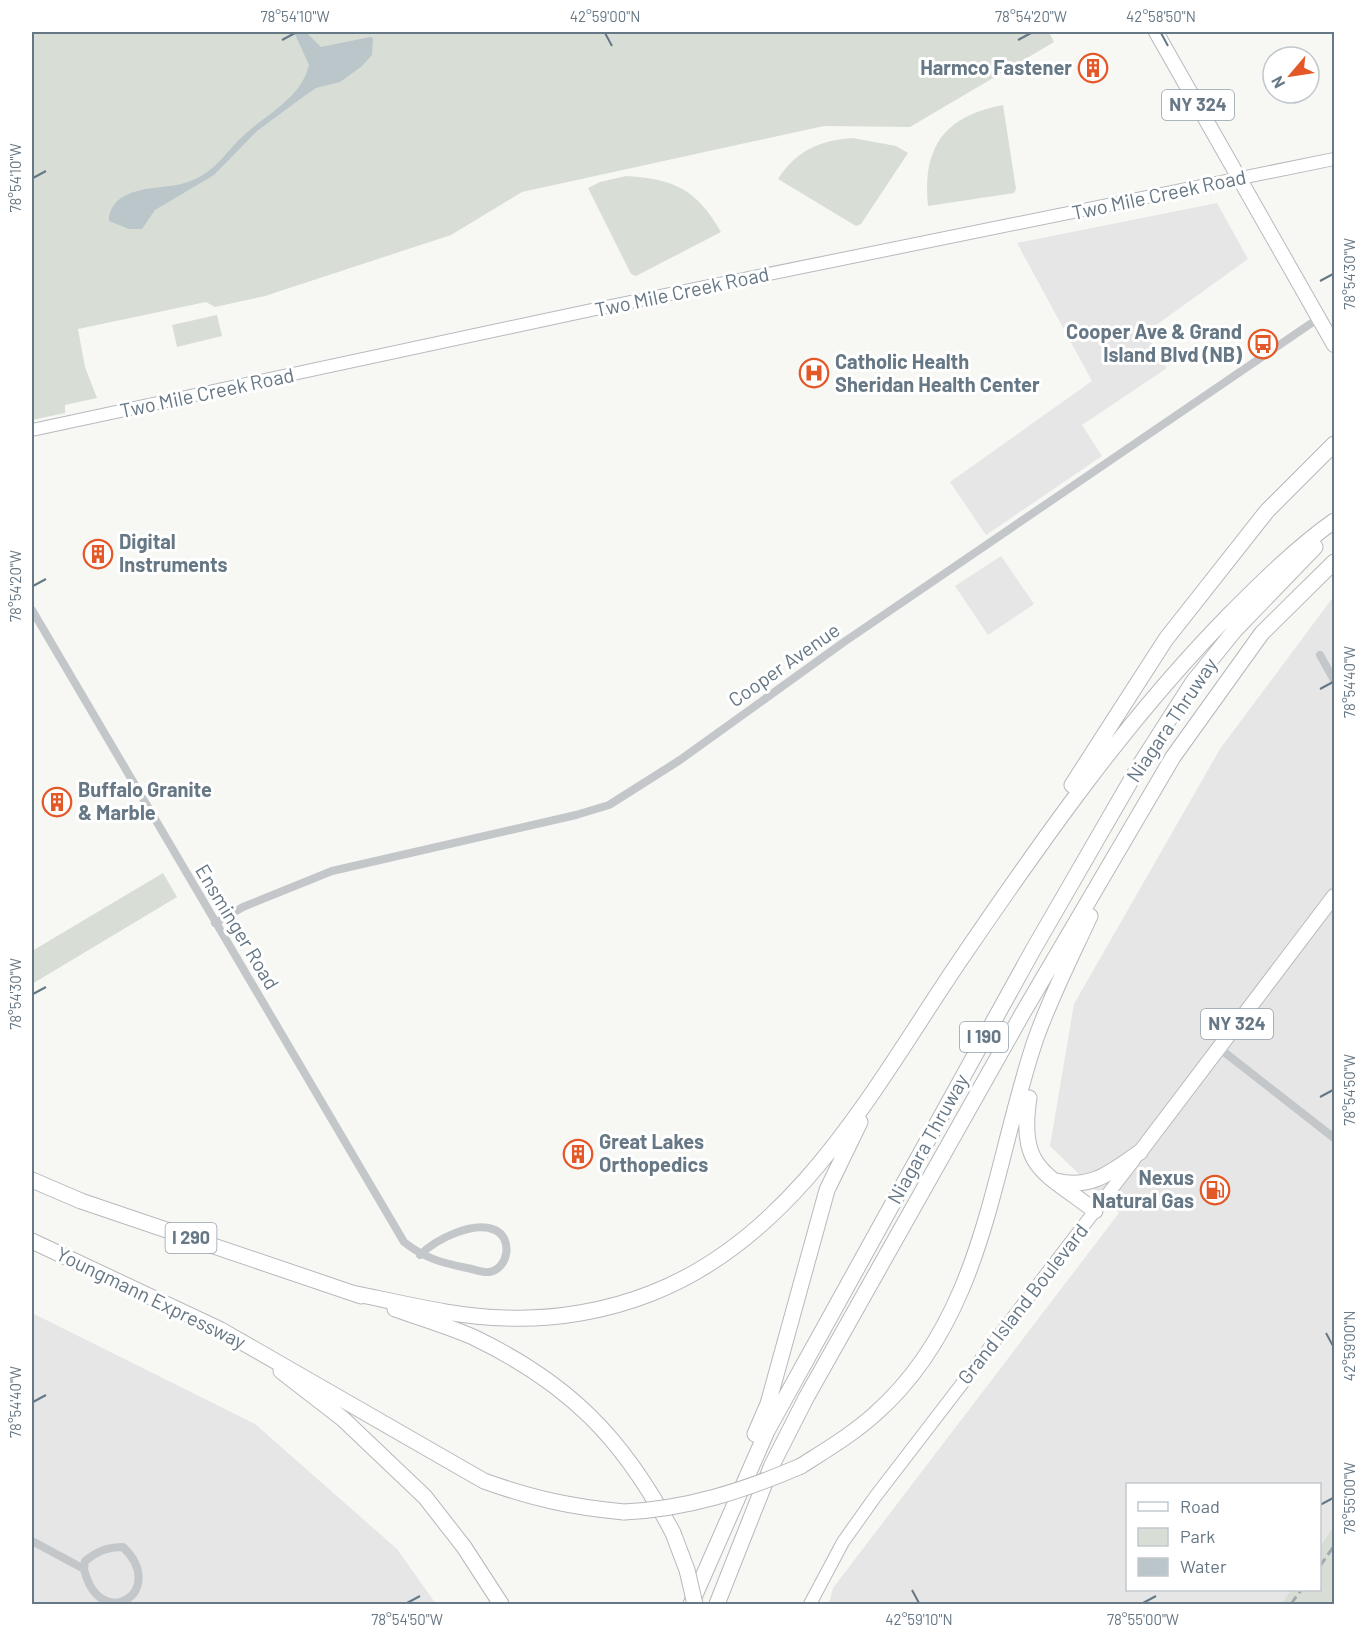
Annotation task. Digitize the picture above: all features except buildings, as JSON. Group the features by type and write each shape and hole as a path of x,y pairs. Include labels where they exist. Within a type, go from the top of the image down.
{"highway":[{"path":"1032,855 1053,814 1166,639 1267,511 1335,444"},
{"path":"352,1293 441,1310 505,1318 571,1313 605,1307 651,1293 688,1276 743,1242 793,1195 885,1074 1032,855 1110,749 1156,693 1262,582 1314,535 1335,520"},
{"name":"Niagara Thruway","path":"693,1605 697,1588 767,1431 1022,970 1141,763 1194,682 1235,630 1335,528"},
{"name":"Niagara Thruway","path":"717,1605 772,1465 806,1398 1024,1011 1173,757 1262,633 1306,587 1335,562"},
{"path":"1095,1211 1033,1160 1024,1127 1031,1085 1031,1057 1053,994 1132,829"},
{"name":"Youngmann Expressway","path":"32,1241 221,1330 484,1481 529,1498 573,1507 624,1512 698,1504 753,1487 801,1466 875,1413 904,1383 934,1343 958,1300 976,1255 1031,1057"},
{"path":"697,1588 729,1497 768,1404 827,1190 885,1074"},
{"path":"1055,1180 1081,1184 1098,1180 1140,1152"},
{"name":"I 290","path":"32,1180 81,1201 352,1293"},
{"path":"352,1293 471,1337 524,1364 583,1407 612,1438 649,1488 673,1533 687,1570 693,1605"},
{"path":"269,1357 284,1375 343,1419 425,1497 464,1547 501,1605"}],"main road":[{"name":"NY 324","path":"1156,32 1335,345"},
{"name":"Grand Island Boulevard","path":"1140,1152 1335,896"}],"street":[{"name":"Two Mile Creek Road","path":"32,430 584,312 1335,159"},
{"name":"Cooper Avenue","path":"215,922 281,890 332,871 576,815 616,801 680,760 844,642 1319,318"},
{"name":"Ensminger Road","path":"32,610 404,1242 420,1255 439,1263 489,1272 500,1267 506,1256 506,1242 497,1230 483,1226 433,1242 420,1255"},
{"path":"1320,655 1335,680"},
{"path":"1219,1048 1335,1138"},
{"name":"Grand Island Boulevard","path":"810,1605 843,1542 875,1497 1140,1152"},
{"path":"32,1541 84,1569 88,1586 96,1597 106,1602 120,1602 132,1596 138,1585 138,1570 134,1558 123,1547 108,1547 95,1553 85,1561 84,1569"}],"shaded area":[{"path":"1217,203 1248,259 1145,333 1167,368 1082,425 1102,456 986,535 950,482 1092,381 1017,243"},
{"path":"1001,556 1034,604 988,635 955,586"},
{"path":"1334,596 1334,1525 1321,1545 1321,1483 1126,1483 1126,1591 1290,1591 1281,1604 829,1604 833,1588 1119,1213 1050,1146 1074,1004 1220,749"},
{"path":"32,1313 255,1424 397,1549 436,1604 32,1604"}],"green space":[{"path":"32,32 1049,32 1054,42 910,127 824,126 522,192 451,235 265,296 215,307 206,302 78,329 85,367 97,398 65,405 65,413 32,420"},
{"path":"1003,105 1016,189 1014,193 928,206 929,166 942,137 952,126 966,117"},
{"path":"853,138 896,146 908,153 861,224 856,226 778,179 793,161 810,149 830,141"},
{"path":"626,176 658,180 682,189 693,196 712,217 721,232 636,276 631,274 588,188 600,182"},
{"path":"217,315 222,336 177,347 172,325"},
{"path":"163,873 177,897 32,984 32,951"},
{"path":"1334,1525 1334,1604 1281,1604 1290,1591 1321,1591 1321,1545"}],"water":[{"path":"294,32 306,32 321,47 370,37 373,38 372,55 361,67 340,82 316,88 257,131 214,175 155,210 142,229 129,229 109,221 109,214 116,202 130,193 186,183 209,171 247,132 292,95 304,79 309,65"}],"railway":[{"path":"1321,1565 1334,1546"},
{"path":"1291,1604 1300,1591"}],"place":[{"name":"Harmco Fastener","path":"1093,68"},
{"name":"Cooper Ave & Grand Island Blvd (NB)","path":"1263,344"},
{"name":"Catholic Health Sheridan Health Center","path":"814,373"},
{"name":"Digital Instruments","path":"98,554"},
{"name":"Buffalo Granite & Marble","path":"57,802"},
{"name":"Great Lakes Orthopedics","path":"578,1154"},
{"name":"Nexus Natural Gas","path":"1215,1190"}]}
